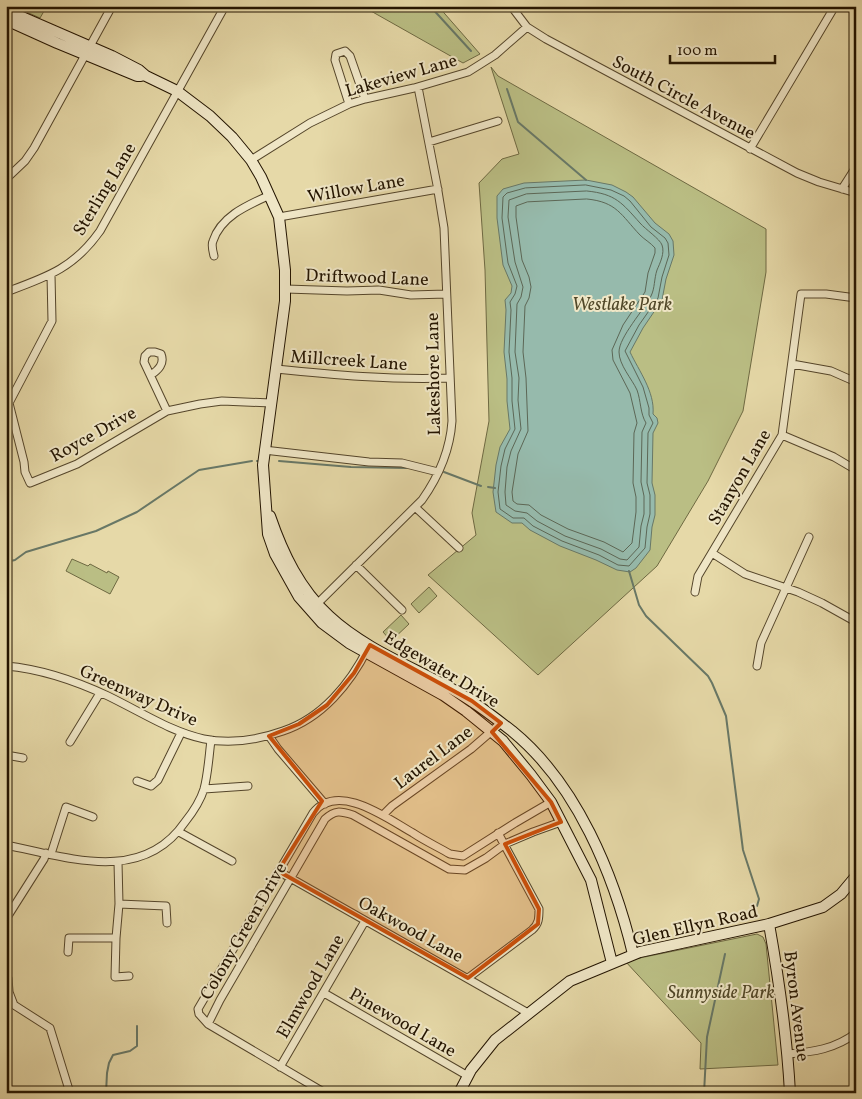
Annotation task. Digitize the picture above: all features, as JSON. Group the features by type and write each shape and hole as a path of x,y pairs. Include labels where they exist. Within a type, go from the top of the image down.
{"street":[{"path":"6,179 25,161 34,148 112,6"},
{"name":"Sterling Lane","path":"6,292 52,275 77,258 100,231 225,6"},
{"name":"South Circle Avenue","path":"511,6 527,27 546,39 798,174 856,193"},
{"path":"750,149 835,6"},
{"name":"Edgewater Drive","path":"6,10 137,76 146,76 177,91 210,116 232,137 251,160 270,195 279,217 286,289 264,450 268,534 274,554 299,597 314,607 322,623 349,643 368,649 472,701 513,732 536,754 558,781 587,825 607,870 633,954"},
{"name":"Edgewater Drive","path":"6,20 88,51"},
{"name":"Lakeview Lane","path":"251,160 310,123 349,104 418,87 468,72 495,55 527,27"},
{"path":"349,104 336,60 336,54 340,52 345,51 350,56 365,99"},
{"name":"Lakeshore Lane","path":"314,607 415,507 434,483 444,463 451,431 444,228 418,87"},
{"path":"429,142 498,121"},
{"path":"842,189 856,167"},
{"name":"Willow Lane","path":"279,217 438,189"},
{"path":"214,256 212,242 225,222 240,210 270,195"},
{"name":"Royce Drive","path":"52,275 52,321 8,403 25,472 30,483 77,464 167,411 222,401 271,404"},
{"name":"Driftwood Lane","path":"286,289 379,290 411,296 446,294"},
{"name":"Stanyon Lane","path":"695,592 698,576 782,435 801,294 826,294 856,298"},
{"path":"792,364 831,371 856,382"},
{"name":"Millcreek Lane","path":"276,370 388,379 449,378"},
{"path":"151,375 167,411"},
{"path":"782,435 834,457 856,470"},
{"path":"264,450 369,462 402,463 438,472"},
{"path":"415,507 459,548"},
{"path":"757,666 761,643 809,537"},
{"path":"712,553 745,574 822,603 856,622"},
{"path":"356,565 402,610"},
{"name":"Edgewater Drive","path":"368,649 443,695 492,731 531,775 551,802 591,880 612,963"},
{"name":"Greenway Drive","path":"6,666 59,677 100,693 181,733 211,740 242,742 269,736 299,724 322,708 345,686 368,649"},
{"path":"70,742 100,693"},
{"name":"Laurel Lane","path":"383,815 392,806 471,748 501,723"},
{"path":"137,781 151,786 158,780 181,733"},
{"path":"269,736 325,804 341,800 371,808 450,854 463,856 551,802"},
{"path":"6,845 82,861 118,862 158,850 179,832 199,803 204,789 211,740"},
{"path":"6,755 23,758"},
{"path":"204,789 248,786"},
{"name":"Colony Green Drive","path":"325,804 317,807 313,813 198,1009 199,1014 208,1024 325,819 332,812 343,812 353,816 449,869 466,870 505,844 561,822"},
{"path":"6,919 49,853 66,807 93,817"},
{"path":"179,832 232,861"},
{"path":"468,978 538,924 539,909 498,833"},
{"path":"118,862 120,904 116,938 115,977 129,976"},
{"name":"Oakwood Lane","path":"278,871 528,1013"},
{"name":"Glen Ellyn Road","path":"459,1093 468,1076 495,1040 570,981 633,954 769,924 823,907 841,894 856,876"},
{"path":"120,904 166,906 167,923"},
{"name":"Elmwood Lane","path":"280,1067 365,921"},
{"name":"Byron Avenue","path":"769,924 782,1003 790,1093"},
{"path":"68,952 69,938 116,938"},
{"path":"6,977 8,978 9,992 14,1005 50,1028 70,1093"},
{"name":"Pinewood Lane","path":"324,993 468,1076"},
{"path":"208,1024 325,1093"},
{"path":"788,1054 819,1051 842,1042 856,1033"}],"highlighted area":[{"path":"370,645 472,701 501,723 492,732 551,802 561,822 505,844 539,909 538,924 468,978 278,871 322,801 269,736 299,724 327,705 354,673"}],"green space":[{"path":"13,6 47,6 40,18"},
{"path":"362,6 438,6 480,54 463,63"},
{"name":"Westlake Park","path":"491,67 498,76 766,229 766,272 743,411 708,481 657,566 538,675 428,575 476,535 472,513 489,421 485,270 479,183 502,159 519,154"},
{"path":"72,559 88,566 90,564 119,577 110,594 66,571"},
{"path":"429,587 437,596 419,613 411,604"},
{"path":"401,615 409,624 391,641 383,632"},
{"name":"Sunnyside Park","path":"757,934 763,937 766,944 778,1065 700,1069 701,1043 625,961"}],"water":[{"path":"586,180 612,185 626,192 633,197 655,223 669,234 673,241 674,255 666,279 662,300 643,328 630,352 649,390 652,398 653,414 657,418 658,423 653,433 652,483 655,495 655,515 650,550 636,568 630,572 617,570 560,546 530,530 522,523 512,523 496,512 493,492 500,447 510,429 504,352 505,300 511,293 512,286 503,265 497,218 497,196 503,189 524,183"}],"waterway":[{"path":"430,6 471,51"},
{"path":"507,89 518,122 586,180"},
{"path":"6,562 15,560 26,552 96,531 137,512 199,470 252,461"},
{"path":"279,461 351,467 406,468"},
{"path":"444,472 481,486"},
{"path":"488,487 495,488"},
{"path":"629,571 639,605 646,616 708,676 726,716 743,850 759,899 757,906"},
{"path":"704,1093 707,1037 725,954"},
{"path":"106,1093 109,1063 113,1055 130,1051 137,1046 137,1026"}]}
